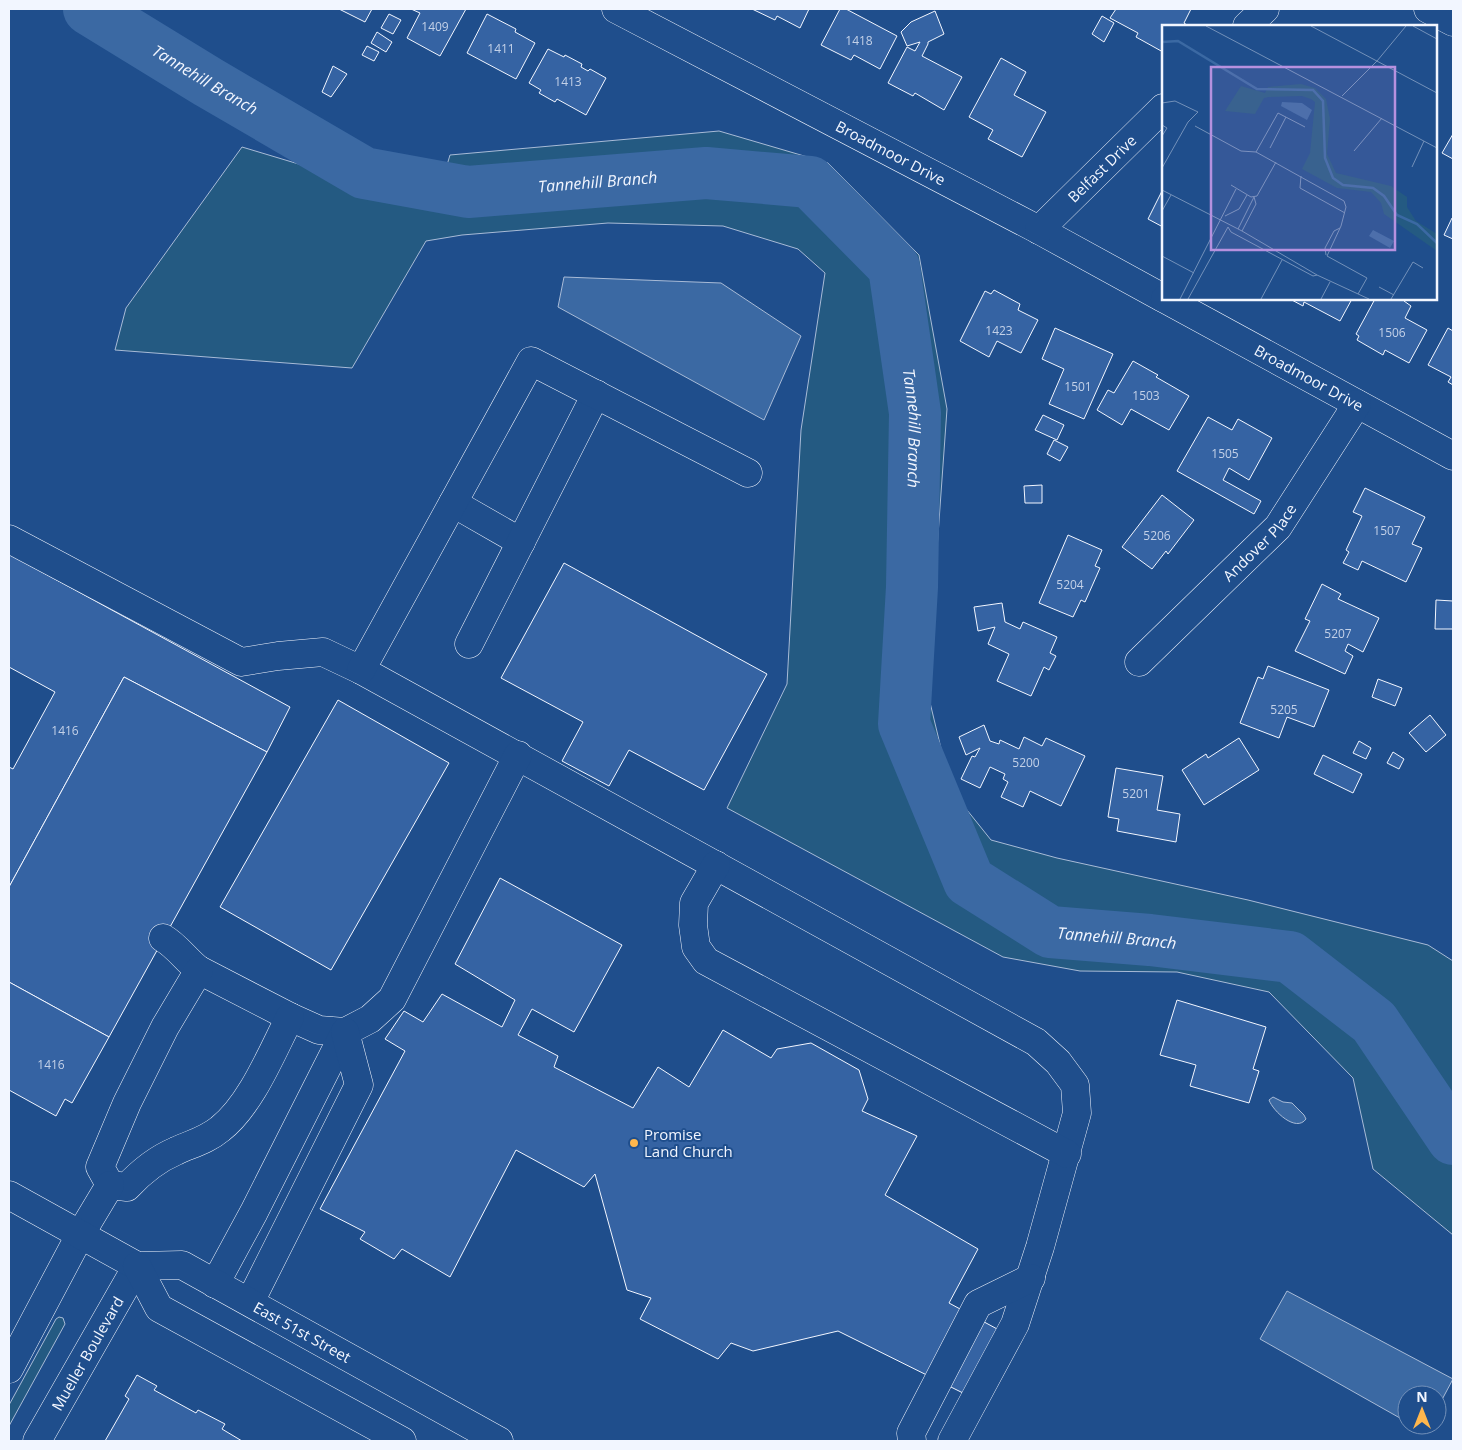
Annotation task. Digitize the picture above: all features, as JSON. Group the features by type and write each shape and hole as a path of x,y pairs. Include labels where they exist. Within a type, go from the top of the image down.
{"street":[{"name":"Broadmoor Drive","path":"616,9 1162,297"},
{"path":"1248,25 1265,9"},
{"path":"1428,9 1453,22"},
{"name":"Belfast Drive","path":"1038,230 1162,109"},
{"name":"Broadmoor Drive","path":"1168,300 1453,456"},
{"path":"361,670 531,361 748,473"},
{"path":"469,644 596,394"},
{"name":"Andover Place","path":"1139,662 1278,527 1357,404"},
{"path":"453,503 521,542"},
{"path":"9,539 241,662 322,652 361,670 1036,1042 1058,1062 1075,1085 1077,1113 1067,1154 1031,1278 1015,1324 952,1441"},
{"path":"163,938 173,944 199,970 319,1030 345,1032 370,1020 392,999 518,755"},
{"path":"716,865 694,903 693,926 696,947 706,961 1067,1154"},
{"path":"110,1185 100,1167 127,1103 165,1027 199,970"},
{"path":"110,1185 127,1187 137,1176 161,1159 221,1129 244,1105 290,1016"},
{"path":"215,1284 258,1204 345,1032"},
{"path":"250,1302 359,1085 345,1032"},
{"path":"9,1369 80,1235 110,1185"},
{"name":"East 51st Street","path":"9,1195 137,1266 182,1265 499,1441"},
{"path":"137,1266 159,1308 402,1441"},
{"name":"Mueller Boulevard","path":"37,1441 137,1266"},
{"path":"912,1441 911,1433 978,1304 1031,1278"}],"shaded area":[{"path":"719,131 828,163 919,255 947,409 927,690 951,790 991,840 1057,858 1248,900 1428,945 1453,961 1453,1235 1373,1169 1353,1078 1269,992 1177,972 1080,971 1003,957 727,808 787,684 801,430 825,273 798,249 723,226 608,223 462,235 426,241 352,368 115,350 126,308 242,147 435,205 450,155"},
{"path":"564,277 721,283 801,336 764,420 558,307"},
{"path":"1273,1097 1283,1102 1292,1103 1306,1119 1302,1123 1297,1123 1285,1119 1271,1105 1269,1100"},
{"path":"1287,1291 1453,1379 1447,1390 1447,1385 1397,1385 1397,1416 1260,1339"},
{"path":"59,1317 63,1318 65,1324 9,1426 9,1405 56,1319"}],"building":[{"path":"339,9 372,9 365,22"},
{"path":"411,9 466,9 440,56 407,38 420,13"},
{"path":"752,9 809,9 800,28 777,16 775,20"},
{"path":"840,9 846,9 897,36 880,69 854,55 851,60 821,45"},
{"path":"1116,9 1191,9 1184,23 1187,25 1162,25 1162,51 1136,37 1138,33 1110,18"},
{"path":"935,11 944,34 928,42 922,56 962,77 944,110 915,93 913,96 888,83 907,47 915,51 920,42 907,46 901,32 911,22"},
{"path":"389,14 401,20 393,34 381,28"},
{"path":"487,14 516,29 515,32 535,43 516,79 467,53"},
{"path":"1102,16 1114,23 1104,42 1092,34"},
{"path":"377,32 392,42 386,52 371,43"},
{"path":"367,46 379,52 374,61 362,55"},
{"path":"548,49 564,57 565,55 582,64 581,67 588,71 590,69 606,78 586,115 557,99 555,102 539,93 541,90 529,83"},
{"path":"1001,58 1026,72 1014,95 1046,112 1022,157 988,139 993,130 969,117"},
{"path":"333,66 347,74 331,97 322,92"},
{"path":"1453,134 1453,159 1442,153"},
{"path":"1162,191 1162,226 1148,219"},
{"path":"1453,218 1453,239 1444,235"},
{"path":"994,290 1020,304 1018,310 1038,320 1021,353 997,341 989,357 960,341 985,291 991,294"},
{"path":"1292,300 1351,300 1340,321 1304,302 1303,306"},
{"path":"1374,300 1404,300 1411,306 1405,318 1427,330 1409,363 1385,350 1383,355 1357,340 1359,336 1356,334"},
{"path":"1055,328 1113,354 1084,419 1049,404 1064,369 1042,359"},
{"path":"1448,328 1453,331 1453,385 1448,382 1451,377 1428,365"},
{"path":"1133,361 1189,396 1169,430 1131,409 1122,425 1097,410 1108,390 1114,393"},
{"path":"1043,415 1064,425 1057,440 1035,430"},
{"path":"1208,417 1232,430 1238,419 1272,438 1249,480 1229,468 1223,480 1261,501 1254,514 1177,471"},
{"path":"1054,440 1068,447 1060,461 1047,454"},
{"path":"1042,485 1042,503 1025,503 1024,486"},
{"path":"1365,488 1425,517 1412,544 1422,548 1406,582 1362,561 1358,570 1343,563 1349,552 1346,550 1362,516 1353,512"},
{"path":"1162,495 1194,520 1168,554 1166,551 1152,569 1122,547"},
{"path":"1068,535 1102,550 1095,566 1100,568 1085,602 1081,600 1073,617 1039,603"},
{"path":"9,554 290,707 267,752 124,677 9,887 9,767 13,769 55,692 9,667"},
{"path":"564,563 767,674 704,790 629,750 609,786 562,761 583,722 501,678"},
{"path":"1322,584 1341,594 1338,599 1379,618 1363,652 1348,644 1345,651 1353,656 1345,674 1295,651 1310,621 1305,619"},
{"path":"1436,600 1453,601 1453,629 1435,629"},
{"path":"1002,603 1005,622 1020,629 1023,622 1057,637 1050,653 1056,656 1049,670 1044,667 1031,696 997,681 1009,654 988,644 995,627 978,631 974,607"},
{"path":"1268,666 1329,690 1314,727 1287,717 1279,738 1240,723 1258,677 1263,679"},
{"path":"124,677 267,752 109,1037 9,982 9,887"},
{"path":"1378,679 1402,688 1395,706 1372,697"},
{"path":"338,700 449,763 331,970 220,907"},
{"path":"1430,715 1446,735 1426,752 1409,733"},
{"path":"984,725 990,741 999,744 1000,740 1019,749 1024,737 1042,746 1046,738 1085,756 1061,806 1030,791 1023,807 1001,797 1008,782 1003,779 1005,774 990,767 980,788 961,779 972,756 975,757 980,748 966,755 959,737"},
{"path":"1239,738 1259,770 1204,805 1182,770 1206,754 1208,758"},
{"path":"1359,741 1371,748 1366,759 1353,753"},
{"path":"1393,752 1404,759 1399,769 1387,763"},
{"path":"1323,755 1362,774 1353,793 1314,774"},
{"path":"1116,768 1163,776 1157,810 1180,814 1176,842 1117,831 1119,819 1108,817"},
{"name":"Promise Land Church","path":"500,878 622,945 574,1032 532,1009 518,1035 558,1056 554,1067 633,1108 658,1067 689,1087 723,1030 771,1058 777,1049 811,1043 859,1070 868,1099 862,1111 917,1136 885,1195 978,1249 949,1303 999,1330 965,1394 838,1331 753,1351 731,1343 718,1359 640,1319 651,1298 627,1290 595,1174 584,1187 516,1150 450,1277 402,1249 394,1259 360,1239 365,1232 320,1209 405,1051 385,1039 404,1011 423,1022 442,994 502,1027 515,1000 455,964"},
{"path":"9,982 109,1037 72,1103 65,1099 56,1116 9,1090"},
{"path":"1177,1000 1266,1027 1253,1069 1259,1071 1249,1103 1190,1086 1196,1065 1160,1055"},
{"path":"137,1375 157,1386 154,1390 196,1413 198,1410 225,1424 222,1429 242,1441 105,1441 129,1399 125,1396"}],"waterway":[{"name":"Tannehill Branch","path":"89,9 208,82 364,173 468,192 706,173 810,182 894,267 915,413 912,587 904,724 969,881 1050,932 1150,940 1290,957 1374,1022 1453,1139"}],"place":[{"name":"Promise Land Church","path":"634,1143"}]}
